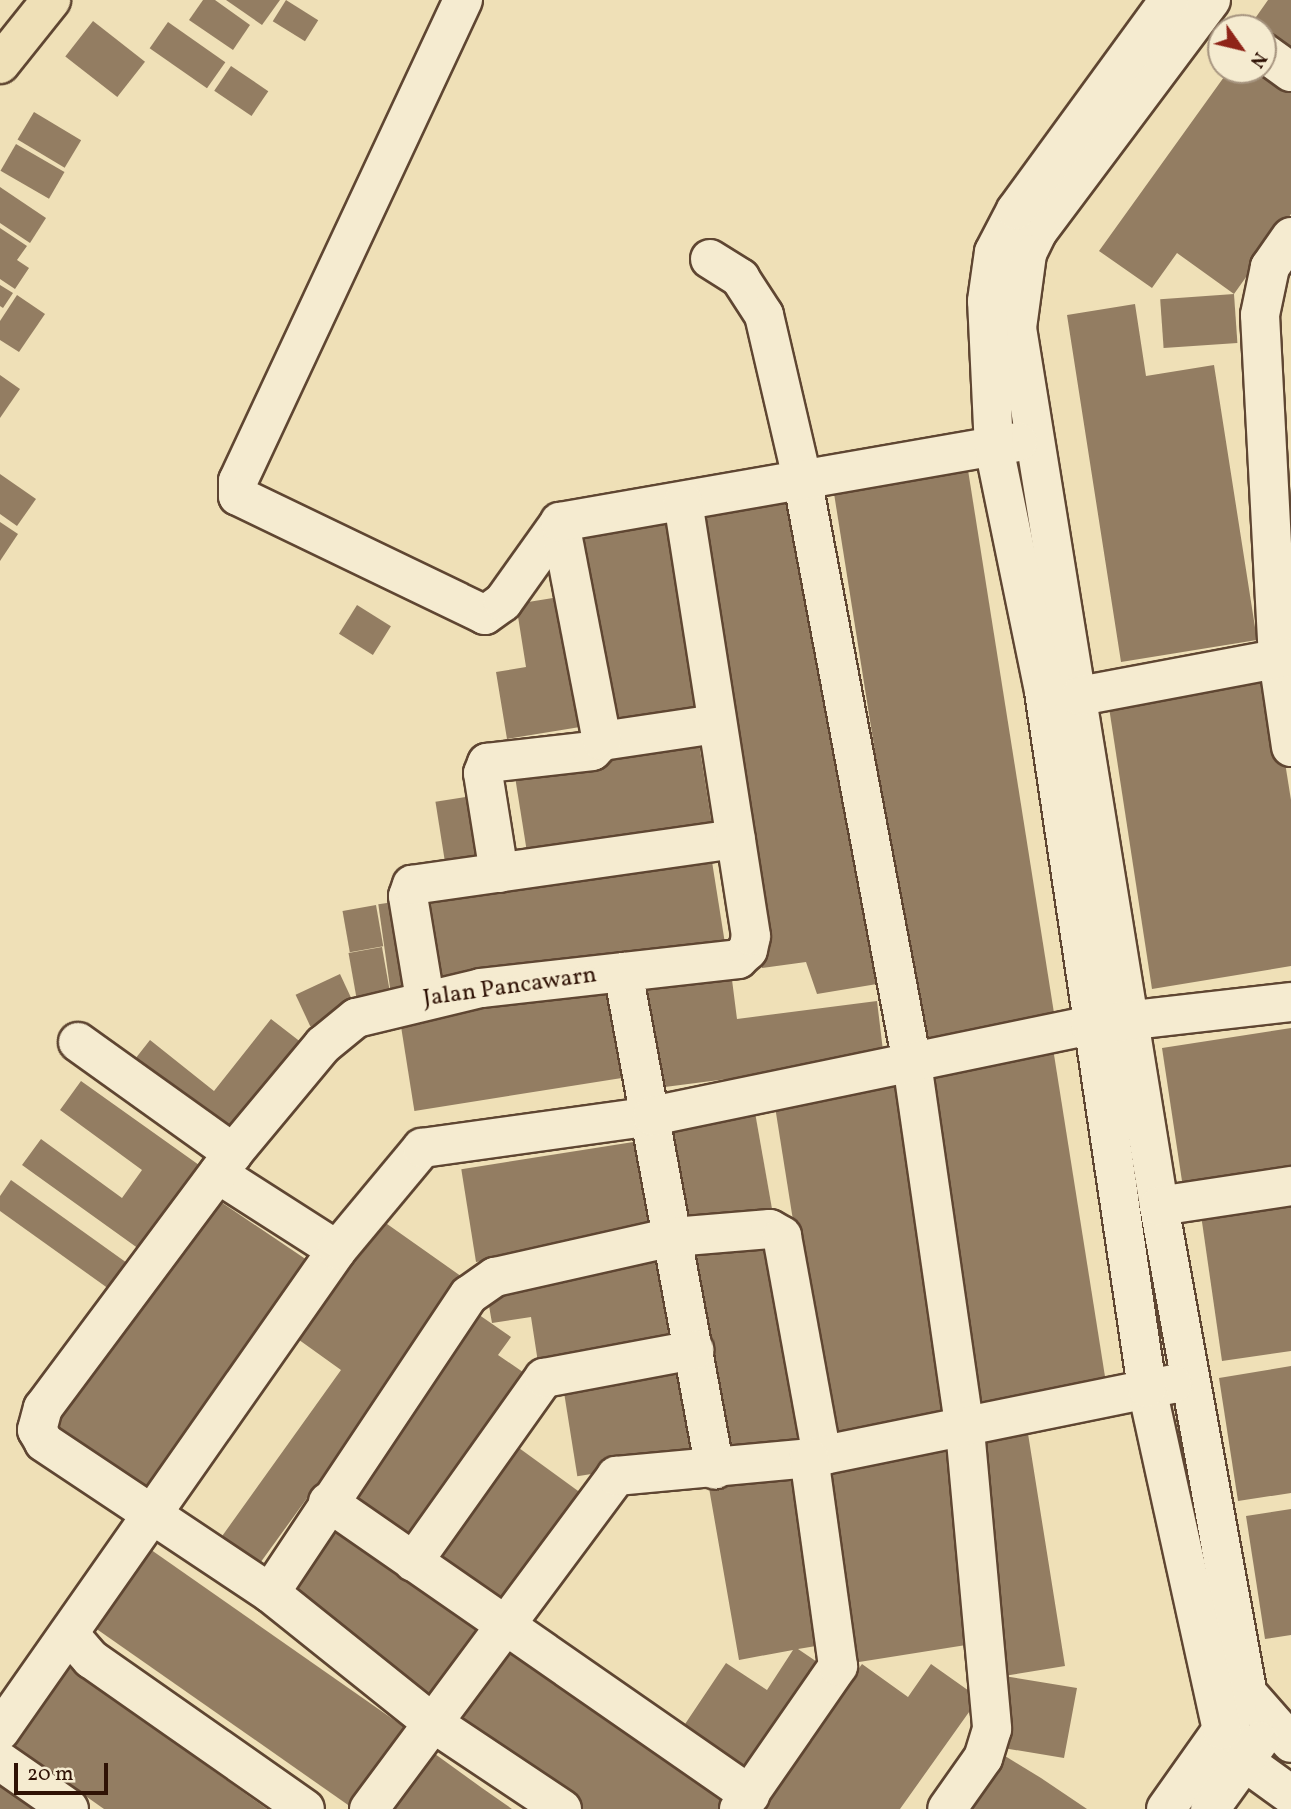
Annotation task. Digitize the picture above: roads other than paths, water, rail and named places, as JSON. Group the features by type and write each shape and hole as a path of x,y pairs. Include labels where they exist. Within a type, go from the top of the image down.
{"main road":[{"path":"0,64 51,0"}],"street":[{"path":"463,0 238,481 238,496 485,615 503,602 560,522 803,483 1034,439"},
{"path":"1202,7 1051,212 1027,254 1017,328 1034,439 1062,694 1090,1025 1147,1388 1222,1730 1244,1761 1291,1795"},
{"path":"1202,7 1016,211 994,252 987,301 994,448 1062,694 1128,1022 1190,1382 1248,1695 1281,1734 1244,1761 1210,1809"},
{"path":"709,259 740,278 765,314 803,483 912,1063 965,1430 992,1729 983,1758 947,1809"},
{"path":"1284,262 1260,315 1279,487 1291,747"},
{"name":"Jalan Pancawarn","path":"151,1513 44,1442 38,1420 225,1163 339,1031 356,1018 425,999 738,959 748,950 736,839 683,501"},
{"path":"560,522 602,741"},
{"path":"1062,694 1285,657"},
{"path":"499,873 483,773 487,763 593,751 602,741 716,724"},
{"path":"425,999 408,897 412,886 736,839"},
{"path":"623,972 716,1470"},
{"path":"6,1712 70,1635 151,1513 337,1250 422,1148 652,1116 1090,1025 1291,1002"},
{"path":"78,1041 225,1163 337,1250"},
{"path":"1159,1206 1291,1186"},
{"path":"270,1593 328,1502 482,1282 673,1237 770,1229 782,1236 816,1457 838,1666 744,1802 328,1502"},
{"path":"413,1562 544,1378 694,1350"},
{"path":"369,1809 430,1721 616,1476 716,1470 816,1457 965,1430 1147,1388 1190,1382"},
{"path":"151,1513 270,1593 430,1721 562,1809"},
{"path":"70,1635 91,1659 305,1809"},
{"path":"1166,1809 1248,1695"},
{"path":"0,1761 69,1809"}]}
